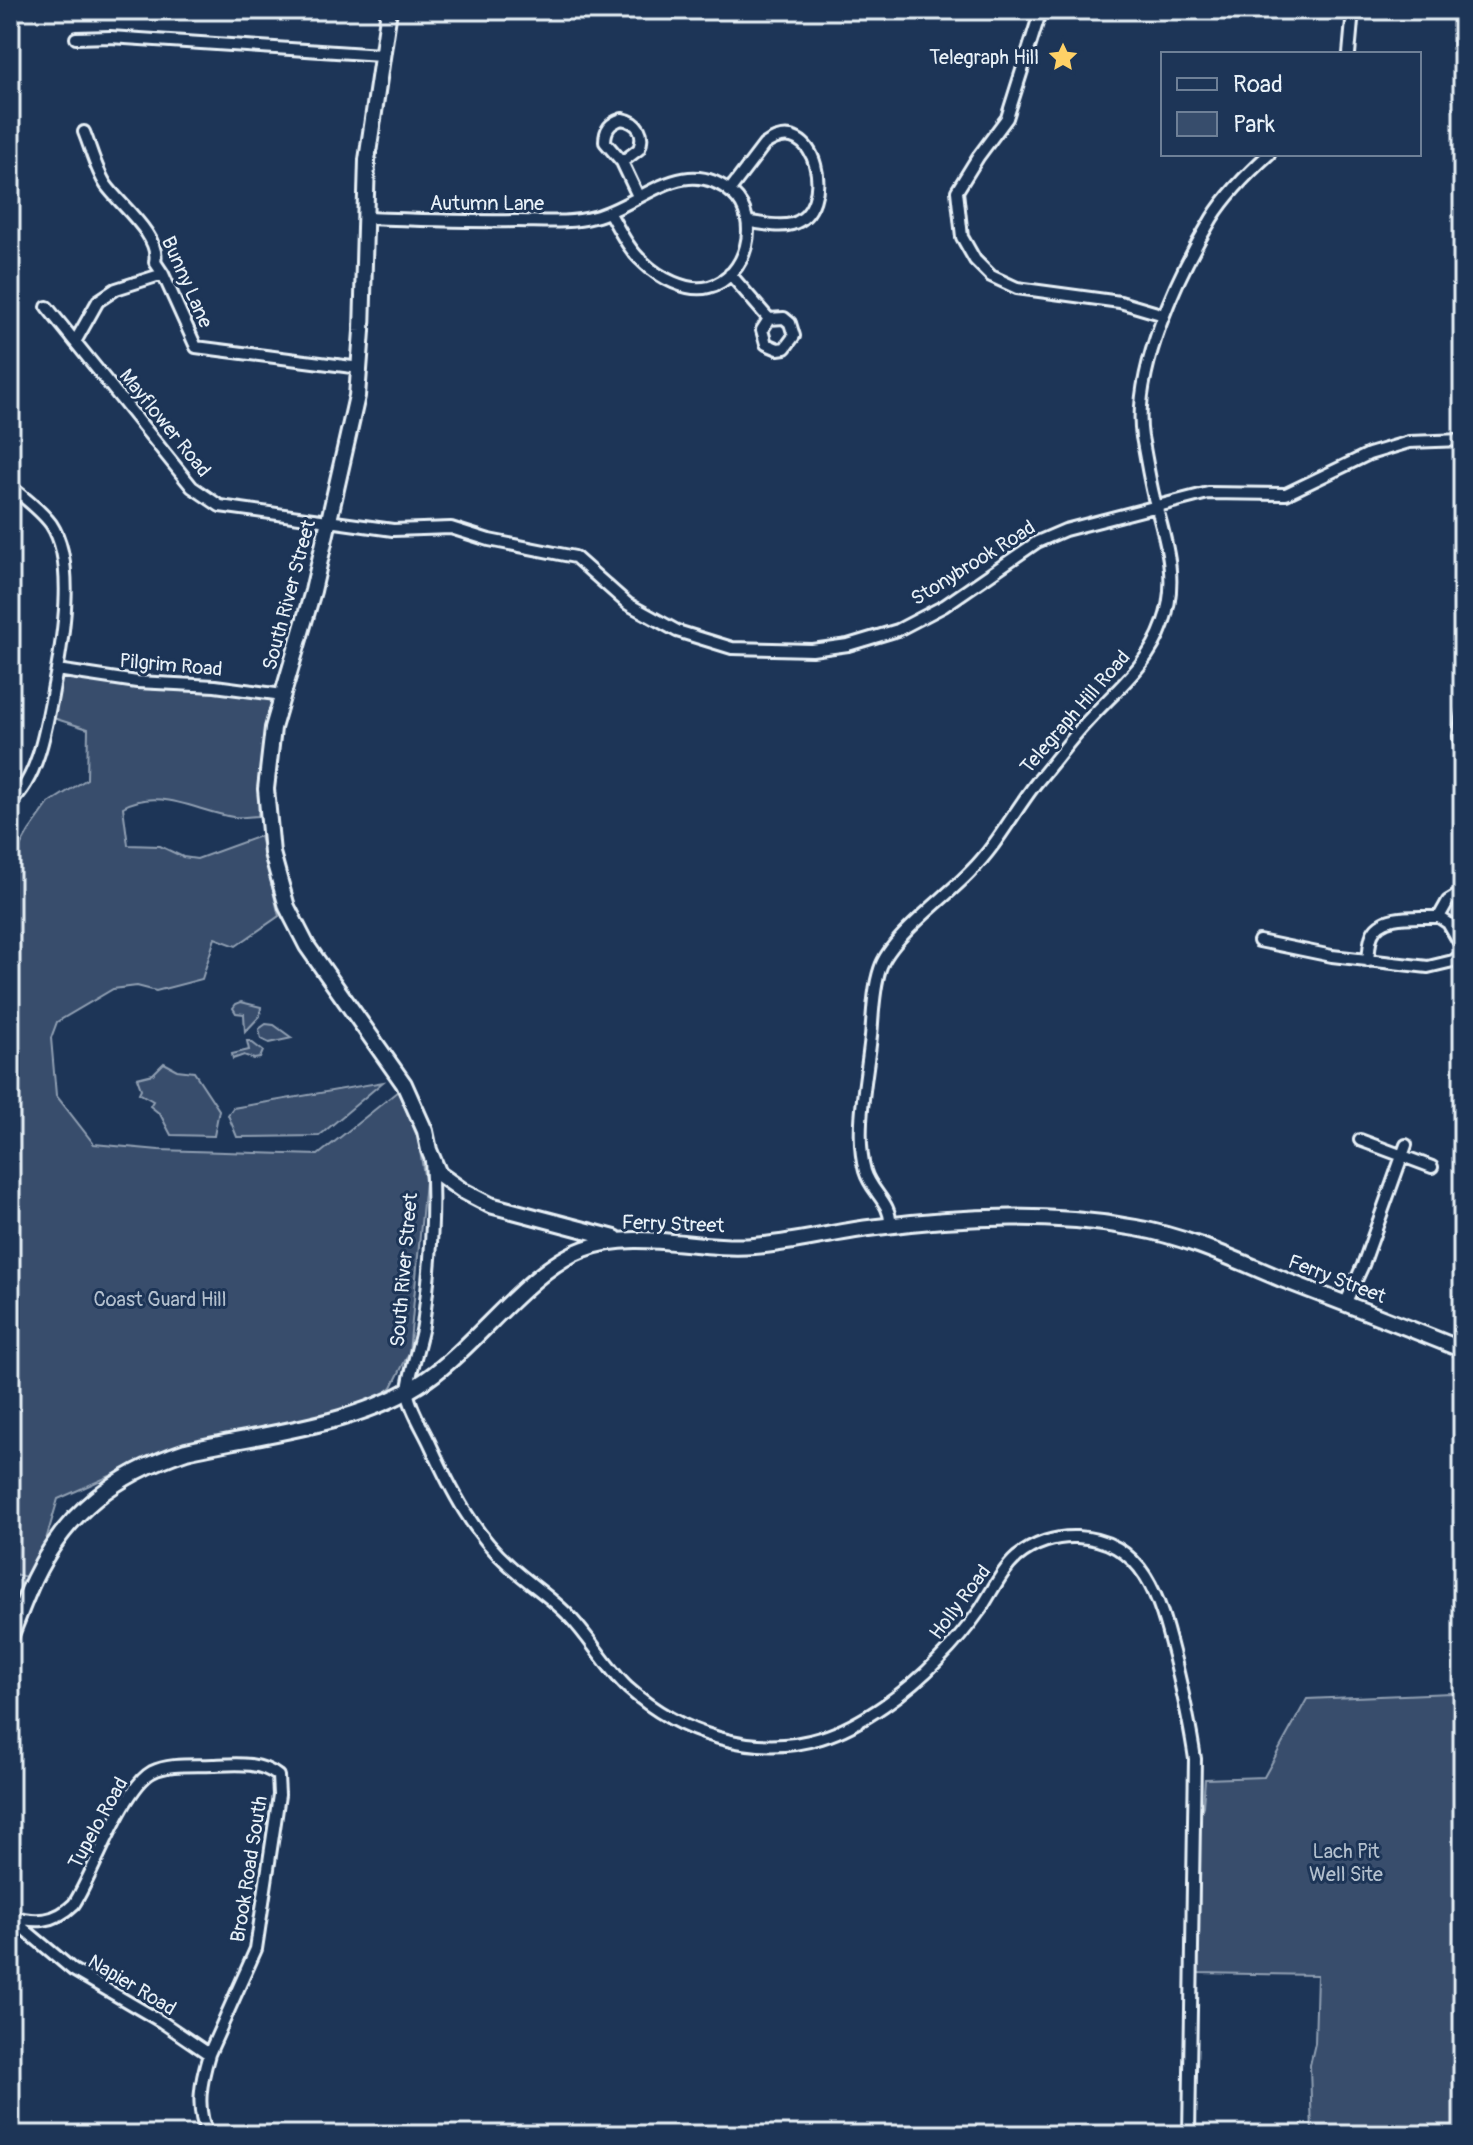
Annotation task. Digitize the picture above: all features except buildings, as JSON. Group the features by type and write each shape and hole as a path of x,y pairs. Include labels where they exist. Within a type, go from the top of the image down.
{"street":[{"name":"South River Street","path":"389,10 367,160 360,368 353,420 331,520 273,728 266,789 268,829 278,881 287,907 313,956 404,1084 425,1131 439,1174 478,1200 503,1210 627,1241"},
{"path":"1041,10 1007,118 957,191 962,237 975,260 991,276 1017,288 1120,302 1164,315"},
{"path":"1349,52 1353,10"},
{"path":"76,38 110,37 381,55"},
{"name":"Bunny Lane","path":"84,132 105,184 138,220 196,347 360,368"},
{"path":"609,212 634,253 643,263 668,279 681,285 704,288 722,282 745,250 749,222 743,206 729,191 770,140 788,138 798,141 811,152 817,170 815,197 804,217 783,226 749,222"},
{"name":"Telegraph Hill Road","path":"890,1225 889,1210 866,1174 862,1156 863,1116 879,970 892,947 984,857 1036,784 1084,725 1131,679 1157,641 1165,620 1171,578 1170,552 1142,436 1140,403 1143,378 1164,315 1213,217 1245,176 1267,156"},
{"path":"622,162 638,196"},
{"name":"Autumn Lane","path":"364,218 580,220 609,212 667,182 692,178 713,182 729,191"},
{"path":"75,342 98,301 116,289 163,274"},
{"path":"730,274 769,319"},
{"name":"Mayflower Road","path":"47,307 192,487 204,497 227,507 331,520"},
{"name":"Stonybrook Road","path":"331,520 393,530 451,528 489,540 575,557 628,604 677,631 719,645 782,651 825,650 884,636 944,606 1045,538 1065,530 1208,493 1286,494 1369,454 1409,442 1463,440"},
{"path":"10,486 50,523 61,547 64,607 57,670 40,750 28,779 10,803"},
{"name":"Pilgrim Road","path":"57,670 137,682 215,686 283,695"},
{"path":"1463,712 1459,736 1463,769"},
{"path":"1439,917 1448,901 1463,892"},
{"path":"1259,941 1368,961 1428,967 1453,961 1463,952 1448,923 1439,917 1388,920 1371,935 1368,961"},
{"path":"1360,1140 1404,1151 1432,1167"},
{"name":"South River Street","path":"407,1392 423,1326 430,1219 429,1150"},
{"path":"1345,1304 1363,1265 1404,1151"},
{"name":"Ferry Street","path":"10,1637 34,1579 56,1542 82,1509 118,1481 159,1460 186,1451 349,1415 407,1392 428,1379 471,1343 553,1265 585,1248 627,1241 754,1246 890,1225 1017,1219 1136,1228 1206,1247 1463,1350"},
{"name":"Holly Road","path":"407,1392 451,1489 489,1545 507,1564 564,1610 606,1664 650,1706 702,1734 739,1743 772,1744 818,1739 834,1734 874,1711 937,1662 979,1611 1014,1560 1027,1549 1048,1540 1089,1538 1109,1545 1130,1558 1154,1589 1164,1618 1190,1725 1195,1759 1189,2135"},
{"name":"Tupelo Road","path":"10,1917 48,1921 74,1904 135,1788 151,1773 176,1766 253,1765 278,1776"},
{"name":"Brook Road South","path":"209,2054 256,1949 279,1795 278,1776"},
{"name":"Napier Road","path":"10,1917 73,1970 209,2054"},
{"path":"208,2135 200,2119 201,2091 209,2054"}],"green space":[{"name":"Coast Guard Hill","path":"57,670 265,693 272,701 263,743 258,816 233,817 178,802 150,799 123,807 128,845 160,846 183,857 197,859 260,836 279,916 236,946 215,938 202,979 156,991 137,986 113,989 57,1022 51,1038 56,1095 94,1144 159,1150 318,1155 398,1091 418,1138 425,1181 409,1353 392,1387 379,1398 353,1410 171,1449 58,1499 38,1567 26,1577 10,1573 16,1503 10,1500 10,865 49,803 87,779 88,729 47,716"},
{"path":"241,1002 261,1007 260,1016 245,1032 244,1014 236,1013 233,1008"},
{"path":"266,1024 274,1025 292,1038 269,1043 261,1039 259,1029"},
{"path":"247,1041 263,1051 260,1058 244,1055 233,1059 232,1054 249,1050"},
{"path":"164,1063 177,1070 194,1072 219,1110 214,1136 171,1135 160,1114 150,1106 153,1101 139,1093 141,1089 137,1078 153,1074"},
{"path":"383,1082 319,1136 237,1137 228,1115 233,1108"},
{"name":"Lach Pit Well Site","path":"1451,1693 1463,1698 1463,2135 1312,2135 1310,2065 1315,2043 1317,1975 1197,1973 1195,1831 1203,1806 1205,1779 1264,1777 1307,1699"}],"place":[{"name":"Telegraph Hill","path":"1063,57"}]}
